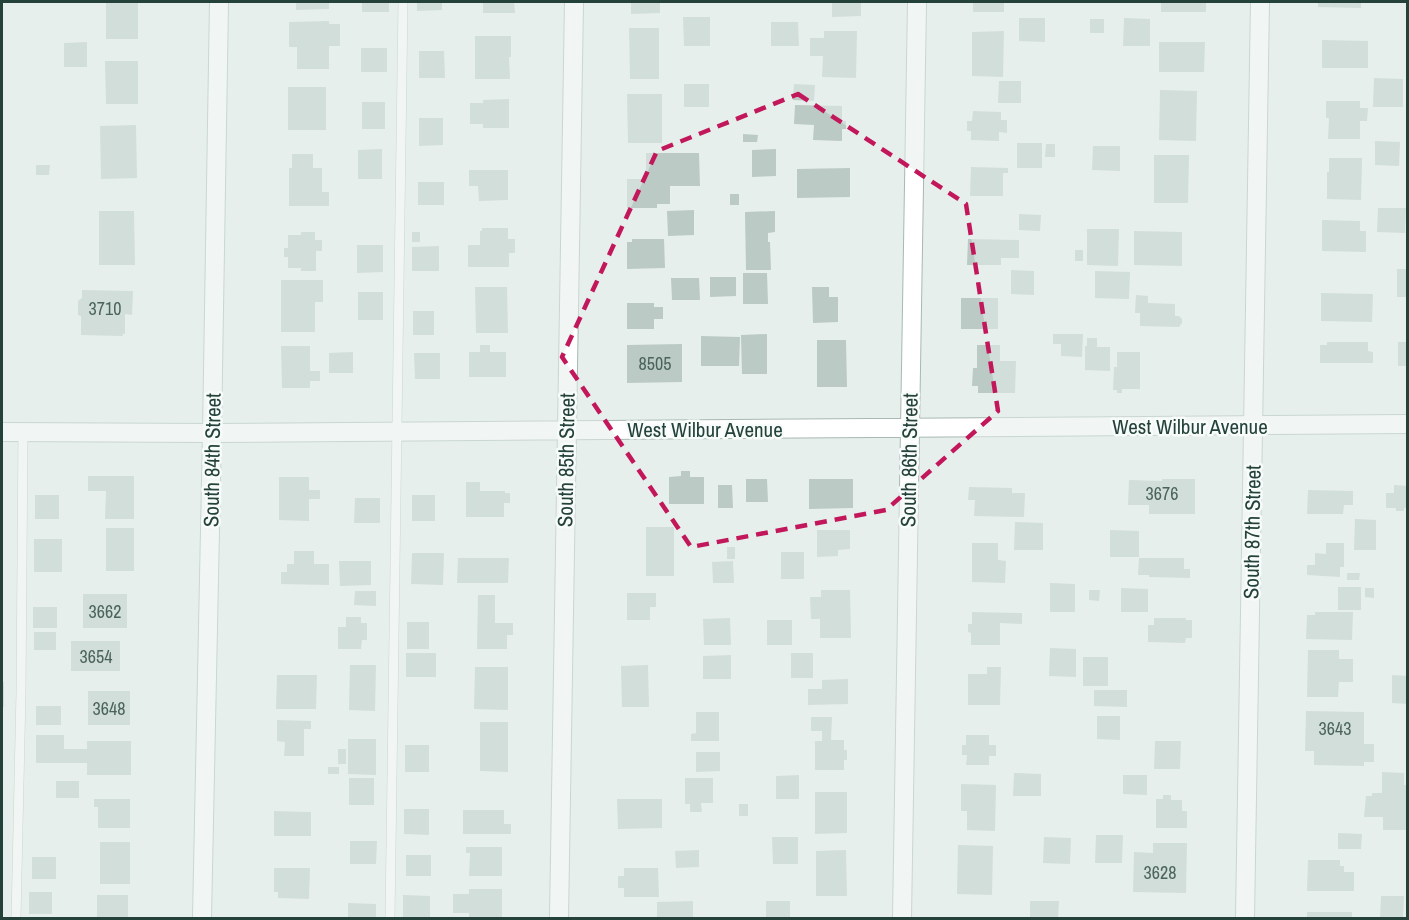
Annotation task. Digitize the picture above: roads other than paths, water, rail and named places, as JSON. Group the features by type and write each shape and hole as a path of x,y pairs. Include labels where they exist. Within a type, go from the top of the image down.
{"street":[{"name":"South 84th Street","path":"202,918 219,2"},
{"name":"South 85th Street","path":"559,918 574,2"},
{"name":"South 86th Street","path":"902,918 917,2"},
{"name":"South 87th Street","path":"1245,918 1260,2"},
{"name":"West Wilbur Avenue","path":"2,432 212,433 1407,424"}],"lane":[{"path":"390,918 403,2"},
{"path":"16,918 23,432"}]}
